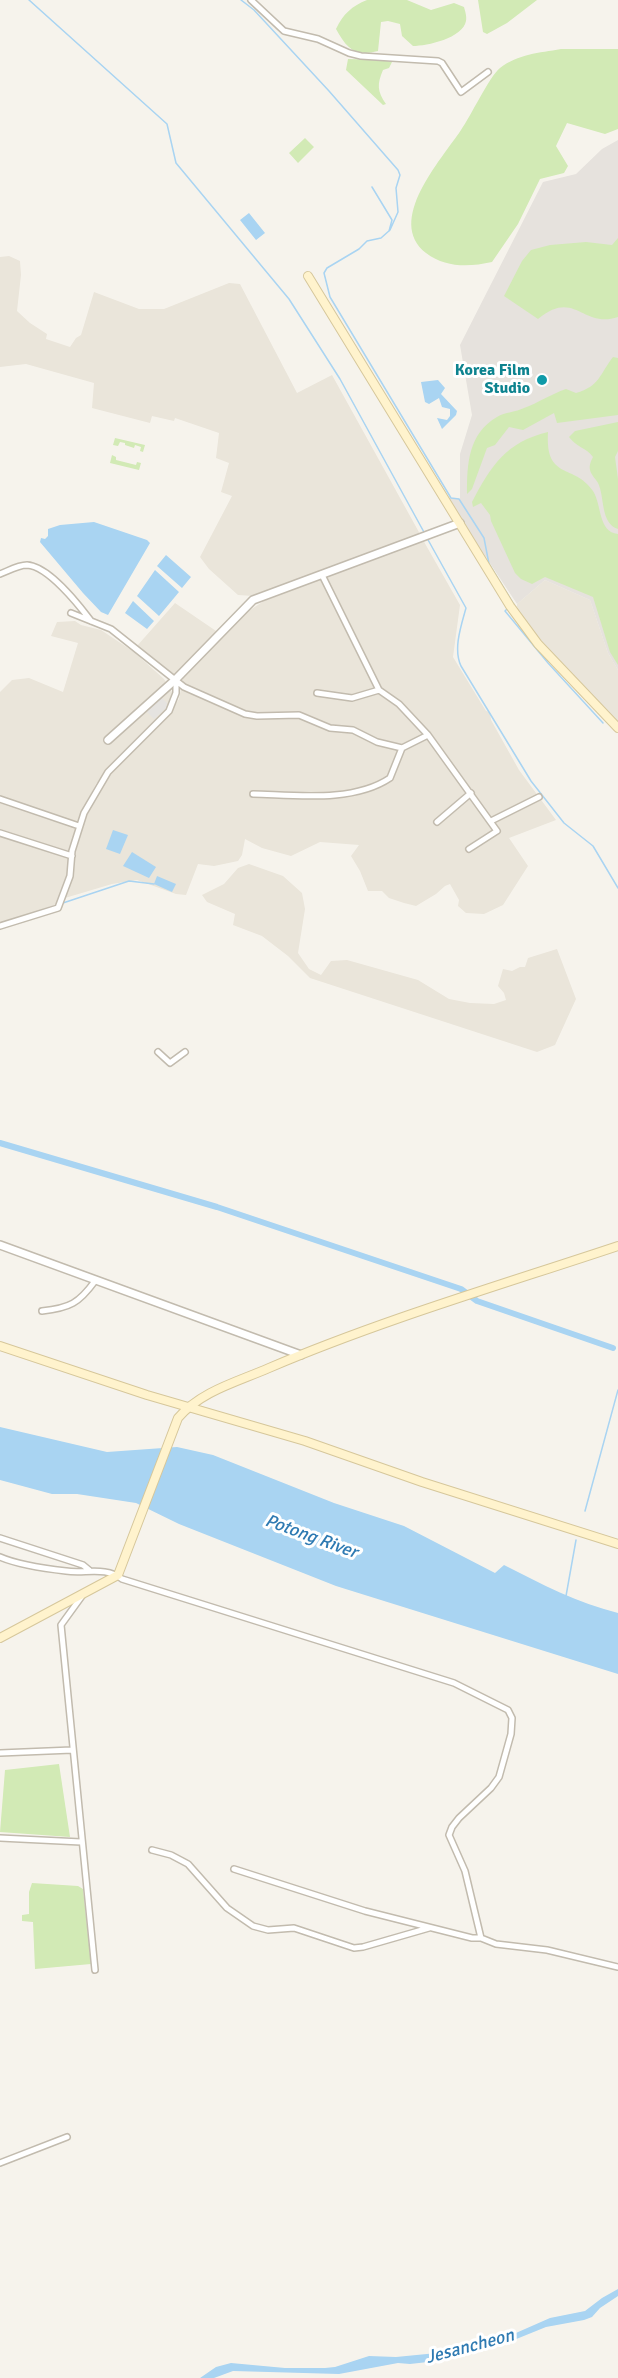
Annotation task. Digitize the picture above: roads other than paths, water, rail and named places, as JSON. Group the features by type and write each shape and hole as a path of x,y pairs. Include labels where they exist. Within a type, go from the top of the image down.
{"main road":[{"path":"308,276 510,606 538,644 618,728"},
{"path":"0,1638 118,1575 178,1418 188,1406 205,1395 301,1355 478,1291 618,1246"},
{"path":"0,1346 147,1395 305,1441 422,1482 618,1544"}],"street":[{"path":"251,0 284,31 318,39 349,53 362,57 406,57 438,61 442,63 461,92 488,72"},
{"path":"108,740 176,679 253,600 460,523"},
{"path":"0,574 24,565 43,571 91,621"},
{"path":"322,575 379,690 399,704 428,735 497,831 470,849"},
{"path":"71,613 111,629 184,687 245,714 299,715 330,728 353,730 377,742 402,748 428,735"},
{"path":"0,926 13,924 58,908 70,876 79,825 108,772 170,711 177,693 176,679"},
{"path":"317,693 352,698 379,690"},
{"path":"253,794 356,793 390,778 402,748"},
{"path":"437,822 471,793"},
{"path":"491,821 539,797"},
{"path":"0,799 79,825"},
{"path":"0,833 72,856"},
{"path":"158,1052 171,1063 185,1053"},
{"path":"0,1245 301,1355"},
{"path":"42,1311 71,1306 82,1298 95,1281"},
{"path":"0,1539 83,1565 89,1570"},
{"path":"0,1557 14,1562 69,1572 89,1570 118,1575 122,1579 142,1586 454,1683 508,1710 512,1718 511,1734 499,1777 491,1788 459,1818 449,1835 465,1871 481,1938"},
{"path":"82,1596 61,1625 95,1970"},
{"path":"0,1753 72,1750"},
{"path":"0,1838 81,1842"},
{"path":"152,1850 171,1855 188,1864 227,1908 260,1929 294,1928 354,1948 431,1928"},
{"path":"234,1869 336,1902 431,1928 481,1938 496,1944 540,1949 618,1967"},
{"path":"0,2163 67,2137"}],"water":[{"path":"249,213 265,233 256,240 240,220"},
{"path":"438,380 445,388 441,394 457,411 442,429 437,418 447,420 450,416 450,409 442,407 439,398 429,404 425,402 421,382"},
{"path":"94,522 150,543 108,615 101,612 83,593 40,542 41,538 45,539 48,536 48,529 60,525"},
{"path":"166,555 191,577 182,588 157,566"},
{"path":"155,570 179,592 159,616 137,596"},
{"path":"133,601 154,621 147,629 125,613"},
{"path":"113,830 128,835 120,854 106,849"},
{"path":"132,852 156,867 149,878 123,866"},
{"path":"157,876 176,884 172,892 154,884"},
{"name":"Potong River","path":"0,1427 107,1452 177,1447 213,1455 334,1503 404,1526 495,1573 504,1565 574,1598 618,1613 618,1674 336,1586 179,1524 136,1503 77,1494 52,1494 0,1480"},
{"name":"Jesancheon","path":"618,2289 618,2296 600,2308 592,2317 546,2327 504,2344 428,2362 398,2363 339,2374 233,2371 214,2378 200,2378 216,2367 231,2363 285,2368 325,2368 369,2356 396,2357 437,2353 471,2344 500,2340 550,2318 585,2311"}],"waterway":[{"path":"29,0 167,124 176,163 289,299 340,379 425,534"},
{"path":"241,0 254,10 329,91 398,170 400,175 396,188 398,212 390,230 381,238 367,241 359,249 327,268 324,273 330,297 451,498 459,499 484,538 489,564 514,605"},
{"path":"372,187 392,220 389,231"},
{"path":"427,538 466,608 458,645 461,666 531,781 564,823 593,846 618,888"},
{"path":"507,609 505,611 548,663 603,723"},
{"path":"63,903 129,881 154,884"},
{"path":"0,1143 217,1207 461,1289 477,1301 613,1348"},
{"path":"585,1511 618,1390"},
{"path":"566,1596 576,1540"}],"place":[{"name":"Korea Film Studio","path":"542,380"}]}
